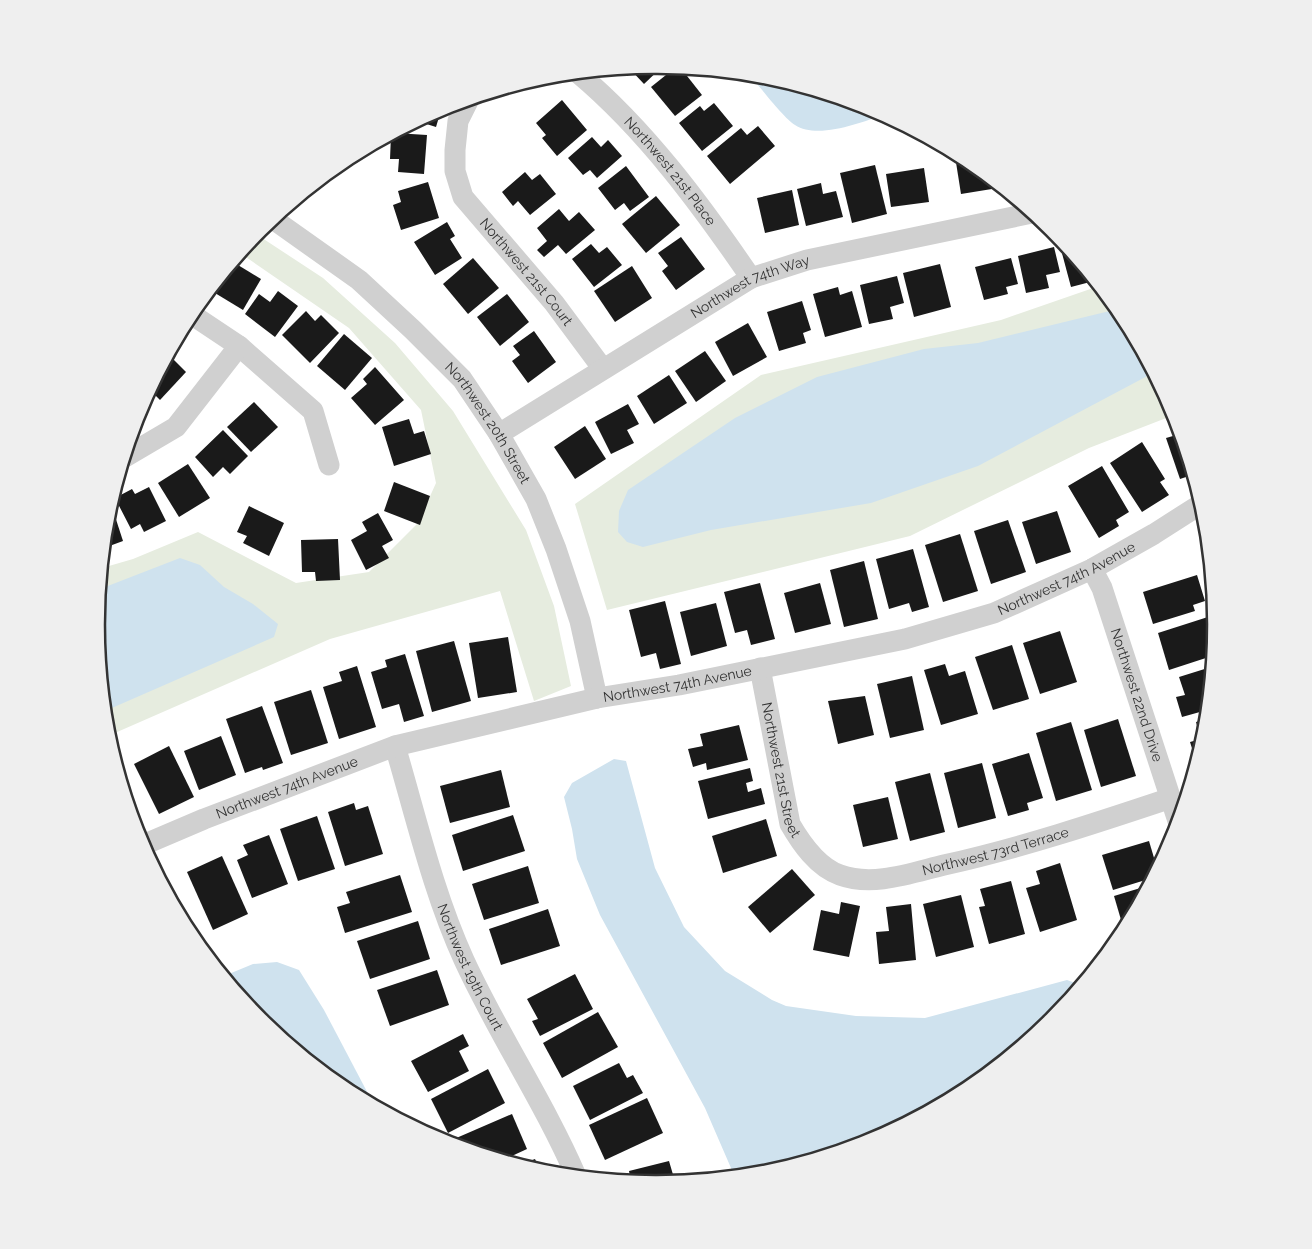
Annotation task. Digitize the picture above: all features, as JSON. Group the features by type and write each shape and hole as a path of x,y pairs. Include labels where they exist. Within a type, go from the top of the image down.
{"street":[{"name":"Northwest 21st Place","path":"584,78 594,86 672,169 751,278"},
{"name":"Northwest 21st Court","path":"465,109 458,121 455,171 463,197 554,303 604,369"},
{"name":"Northwest 74th Way","path":"499,434 751,278 808,260 1024,215"},
{"name":"Northwest 20th Street","path":"279,223 360,280 413,330 462,379 499,434 536,499 556,549 580,621 597,698"},
{"path":"198,319 239,346 313,411 329,465"},
{"path":"132,452 176,426 239,346"},
{"name":"Northwest 74th Avenue","path":"150,842 213,815 395,746 597,698 905,639 994,613 1092,569 1154,534 1194,508"},
{"name":"Northwest 22nd Drive","path":"1092,569 1102,588 1175,810"},
{"name":"Northwest 21st Street","path":"760,668 790,824 802,845 820,862"},
{"name":"Northwest 19th Court","path":"395,746 436,886 464,960 562,1144 573,1169"},
{"name":"Northwest 73rd Terrace","path":"820,862 839,874 868,880 905,874 1008,851 1171,798"}],"shaded area":[{"path":"263,239 323,278 395,343 453,411 526,530 554,606 571,686 534,701 500,591 330,639 116,732 106,661 105,624 109,566 133,559 198,532 296,583 369,572 418,523 436,483 421,410 349,328 246,257"},
{"path":"1092,288 1133,349 1167,418 1089,448 910,536 607,610 575,504 761,375 1001,320"}],"water":[{"path":"757,83 833,103 873,119 839,128 815,131 795,125"},
{"path":"1109,311 1133,349 1147,376 978,466 871,503 711,530 643,547 627,542 618,532 619,511 628,490 735,418 817,377 924,349 978,343"},
{"path":"180,558 200,565 224,587 253,604 278,624 274,637 112,708 106,661 106,587"},
{"path":"614,759 626,761 655,868 684,927 725,971 772,1000 786,1006 856,1016 925,1018 1067,980 1074,983 1019,1039 991,1061 962,1082 900,1118 833,1146 763,1165 731,1170 705,1108 600,915 577,859 564,797 572,783"},
{"path":"277,962 299,970 324,1010 368,1093 350,1082 293,1039 230,973 253,964"}],"building":[{"path":"655,74 644,84 635,75"},
{"path":"667,74 686,75 702,95 675,116 651,87"},
{"path":"562,100 587,130 557,156 542,138 546,135 536,123"},
{"path":"714,103 733,126 702,151 679,123 700,106 704,111"},
{"path":"438,119 436,127 427,124"},
{"path":"758,126 775,146 730,184 707,156 741,128 747,135"},
{"path":"407,134 427,135 424,174 398,172 399,159 390,159 391,143"},
{"path":"592,137 601,147 608,140 622,156 597,178 590,170 583,175 568,158"},
{"path":"956,163 992,189 961,194"},
{"path":"875,165 887,214 852,223 840,173"},
{"path":"626,166 649,197 630,211 624,203 615,210 598,188"},
{"path":"924,168 929,202 891,207 886,174"},
{"path":"525,172 532,180 540,174 556,194 530,215 518,201 513,206 502,192"},
{"path":"428,182 439,218 401,230 393,205 401,202 398,191"},
{"path":"821,183 823,194 836,191 843,217 806,226 797,189"},
{"path":"792,190 799,225 765,233 757,198"},
{"path":"656,196 680,225 646,253 622,224"},
{"path":"559,209 569,221 579,212 595,230 566,254 558,245 544,257 537,250 547,241 537,228"},
{"path":"447,222 455,236 450,239 462,258 435,275 414,242"},
{"path":"681,237 705,269 676,290 662,271 668,266 658,253"},
{"path":"591,244 599,253 607,247 622,265 594,287 572,259"},
{"path":"1054,247 1060,272 1046,275 1049,288 1026,293 1018,256"},
{"path":"1062,252 1088,283 1071,287"},
{"path":"473,258 499,288 468,314 443,284"},
{"path":"1011,258 1018,284 1006,287 1008,294 984,300 975,267"},
{"path":"940,264 951,307 914,317 903,273"},
{"path":"238,265 261,279 243,310 216,294"},
{"path":"632,266 652,298 615,322 594,291"},
{"path":"897,276 904,303 890,307 893,319 869,324 860,285"},
{"path":"838,287 840,295 852,291 862,327 825,337 813,294"},
{"path":"278,291 298,306 275,337 245,314 259,294 270,302"},
{"path":"507,294 529,322 500,346 477,317"},
{"path":"802,301 811,330 803,333 806,343 779,351 767,312"},
{"path":"306,311 315,321 321,315 339,333 310,363 282,335"},
{"path":"748,323 767,357 733,376 715,342"},
{"path":"534,331 556,362 528,383 512,361 520,355 513,346"},
{"path":"344,334 372,358 345,390 317,366"},
{"path":"705,351 726,381 696,402 675,371"},
{"path":"173,359 186,372 160,400 155,395"},
{"path":"375,367 404,400 375,425 351,398 367,384 363,379"},
{"path":"669,375 687,403 654,424 637,396"},
{"path":"254,402 278,427 251,452 227,427"},
{"path":"628,404 639,424 627,430 634,443 611,454 595,422"},
{"path":"409,419 414,434 424,431 431,454 394,466 382,427"},
{"path":"585,426 606,459 575,479 554,447"},
{"path":"223,430 248,456 230,474 223,467 213,477 195,457"},
{"path":"1174,436 1187,477 1180,479 1166,438"},
{"path":"1142,442 1165,479 1160,482 1169,495 1142,512 1110,463"},
{"path":"188,464 210,498 179,517 158,483"},
{"path":"1102,466 1129,512 1116,520 1119,526 1099,538 1068,486"},
{"path":"394,482 430,496 420,525 384,511"},
{"path":"149,487 166,521 144,532 140,524 131,529 119,505 121,495 132,489 135,494"},
{"path":"249,506 284,523 269,556 243,543 247,536 237,532"},
{"path":"1057,511 1071,552 1036,564 1022,522"},
{"path":"378,513 393,540 382,546 389,558 366,570 351,540 367,531 362,522"},
{"path":"116,519 123,541 111,545"},
{"path":"1008,520 1026,572 991,584 974,531"},
{"path":"960,534 978,591 943,602 925,545"},
{"path":"338,539 340,580 316,581 315,572 302,572 301,540"},
{"path":"913,549 929,607 912,612 909,603 889,609 876,559"},
{"path":"864,561 878,619 844,627 830,570"},
{"path":"1197,575 1205,601 1193,605 1195,611 1153,624 1143,592"},
{"path":"760,583 775,639 751,645 747,630 735,633 724,592"},
{"path":"820,583 831,624 795,633 784,593"},
{"path":"665,601 681,664 660,669 656,653 641,657 629,610"},
{"path":"716,603 727,646 691,656 680,612"},
{"path":"1207,617 1206,658 1169,670 1158,633"},
{"path":"1060,631 1077,682 1040,694 1023,643"},
{"path":"508,637 517,692 478,698 469,643"},
{"path":"454,641 471,701 432,712 416,651"},
{"path":"1012,645 1029,699 993,710 975,657"},
{"path":"405,654 424,716 404,722 399,704 382,709 371,672 387,667 385,660"},
{"path":"945,664 949,676 965,671 978,714 941,725 924,670"},
{"path":"357,666 376,727 339,739 323,687 342,681 339,672"},
{"path":"1205,669 1199,712 1182,717 1176,697 1185,695 1179,677"},
{"path":"912,676 924,730 890,738 877,684"},
{"path":"311,690 328,743 291,755 274,702"},
{"path":"865,696 874,735 838,744 828,701"},
{"path":"262,706 283,763 263,770 262,767 245,773 226,719"},
{"path":"1118,719 1136,776 1101,787 1084,730"},
{"path":"1071,722 1092,790 1056,801 1036,733"},
{"path":"739,725 748,760 707,770 706,763 693,767 688,749 703,746 700,734"},
{"path":"221,736 236,775 199,790 184,751"},
{"path":"169,746 194,797 159,814 134,764"},
{"path":"1029,753 1043,798 1027,803 1029,810 1008,816 992,764"},
{"path":"982,763 996,818 958,828 944,773"},
{"path":"750,768 753,781 746,783 748,792 761,788 765,804 708,819 698,781"},
{"path":"501,770 510,807 450,823 440,786"},
{"path":"930,773 945,832 910,841 895,782"},
{"path":"888,797 898,839 863,847 853,805"},
{"path":"354,803 356,810 368,806 383,854 345,866 328,812"},
{"path":"513,815 525,851 463,871 452,835"},
{"path":"317,816 335,869 298,881 280,829"},
{"path":"766,819 777,856 723,873 712,836"},
{"path":"269,835 288,884 252,898 237,860 248,855 243,845"},
{"path":"1149,841 1154,859 1143,881 1113,890 1102,855"},
{"path":"222,856 248,914 213,930 187,872"},
{"path":"1060,863 1077,920 1040,932 1026,888 1040,884 1036,871"},
{"path":"528,866 539,903 484,920 472,884"},
{"path":"792,869 815,895 770,933 748,907"},
{"path":"400,875 412,912 345,933 337,907 350,903 346,892"},
{"path":"1011,881 1025,934 989,944 979,907 985,906 980,889"},
{"path":"1139,888 1121,919 1114,896"},
{"path":"961,895 974,947 936,957 923,904"},
{"path":"841,902 860,906 849,957 813,950 821,910 839,914"},
{"path":"911,904 916,960 879,964 876,932 889,931 886,907"},
{"path":"548,909 560,946 501,965 489,929"},
{"path":"418,921 430,959 370,979 357,941"},
{"path":"437,970 449,1005 390,1026 377,990"},
{"path":"575,974 593,1009 540,1036 532,1021 538,1019 527,999"},
{"path":"598,1012 618,1047 562,1078 543,1043"},
{"path":"463,1034 469,1046 459,1051 469,1071 428,1092 411,1061"},
{"path":"619,1063 627,1078 633,1075 643,1093 590,1120 573,1086"},
{"path":"488,1069 505,1103 448,1133 431,1099"},
{"path":"647,1098 663,1133 605,1160 589,1125"},
{"path":"512,1114 527,1149 512,1156 457,1138"},
{"path":"669,1161 673,1175 630,1174 629,1171"}]}
